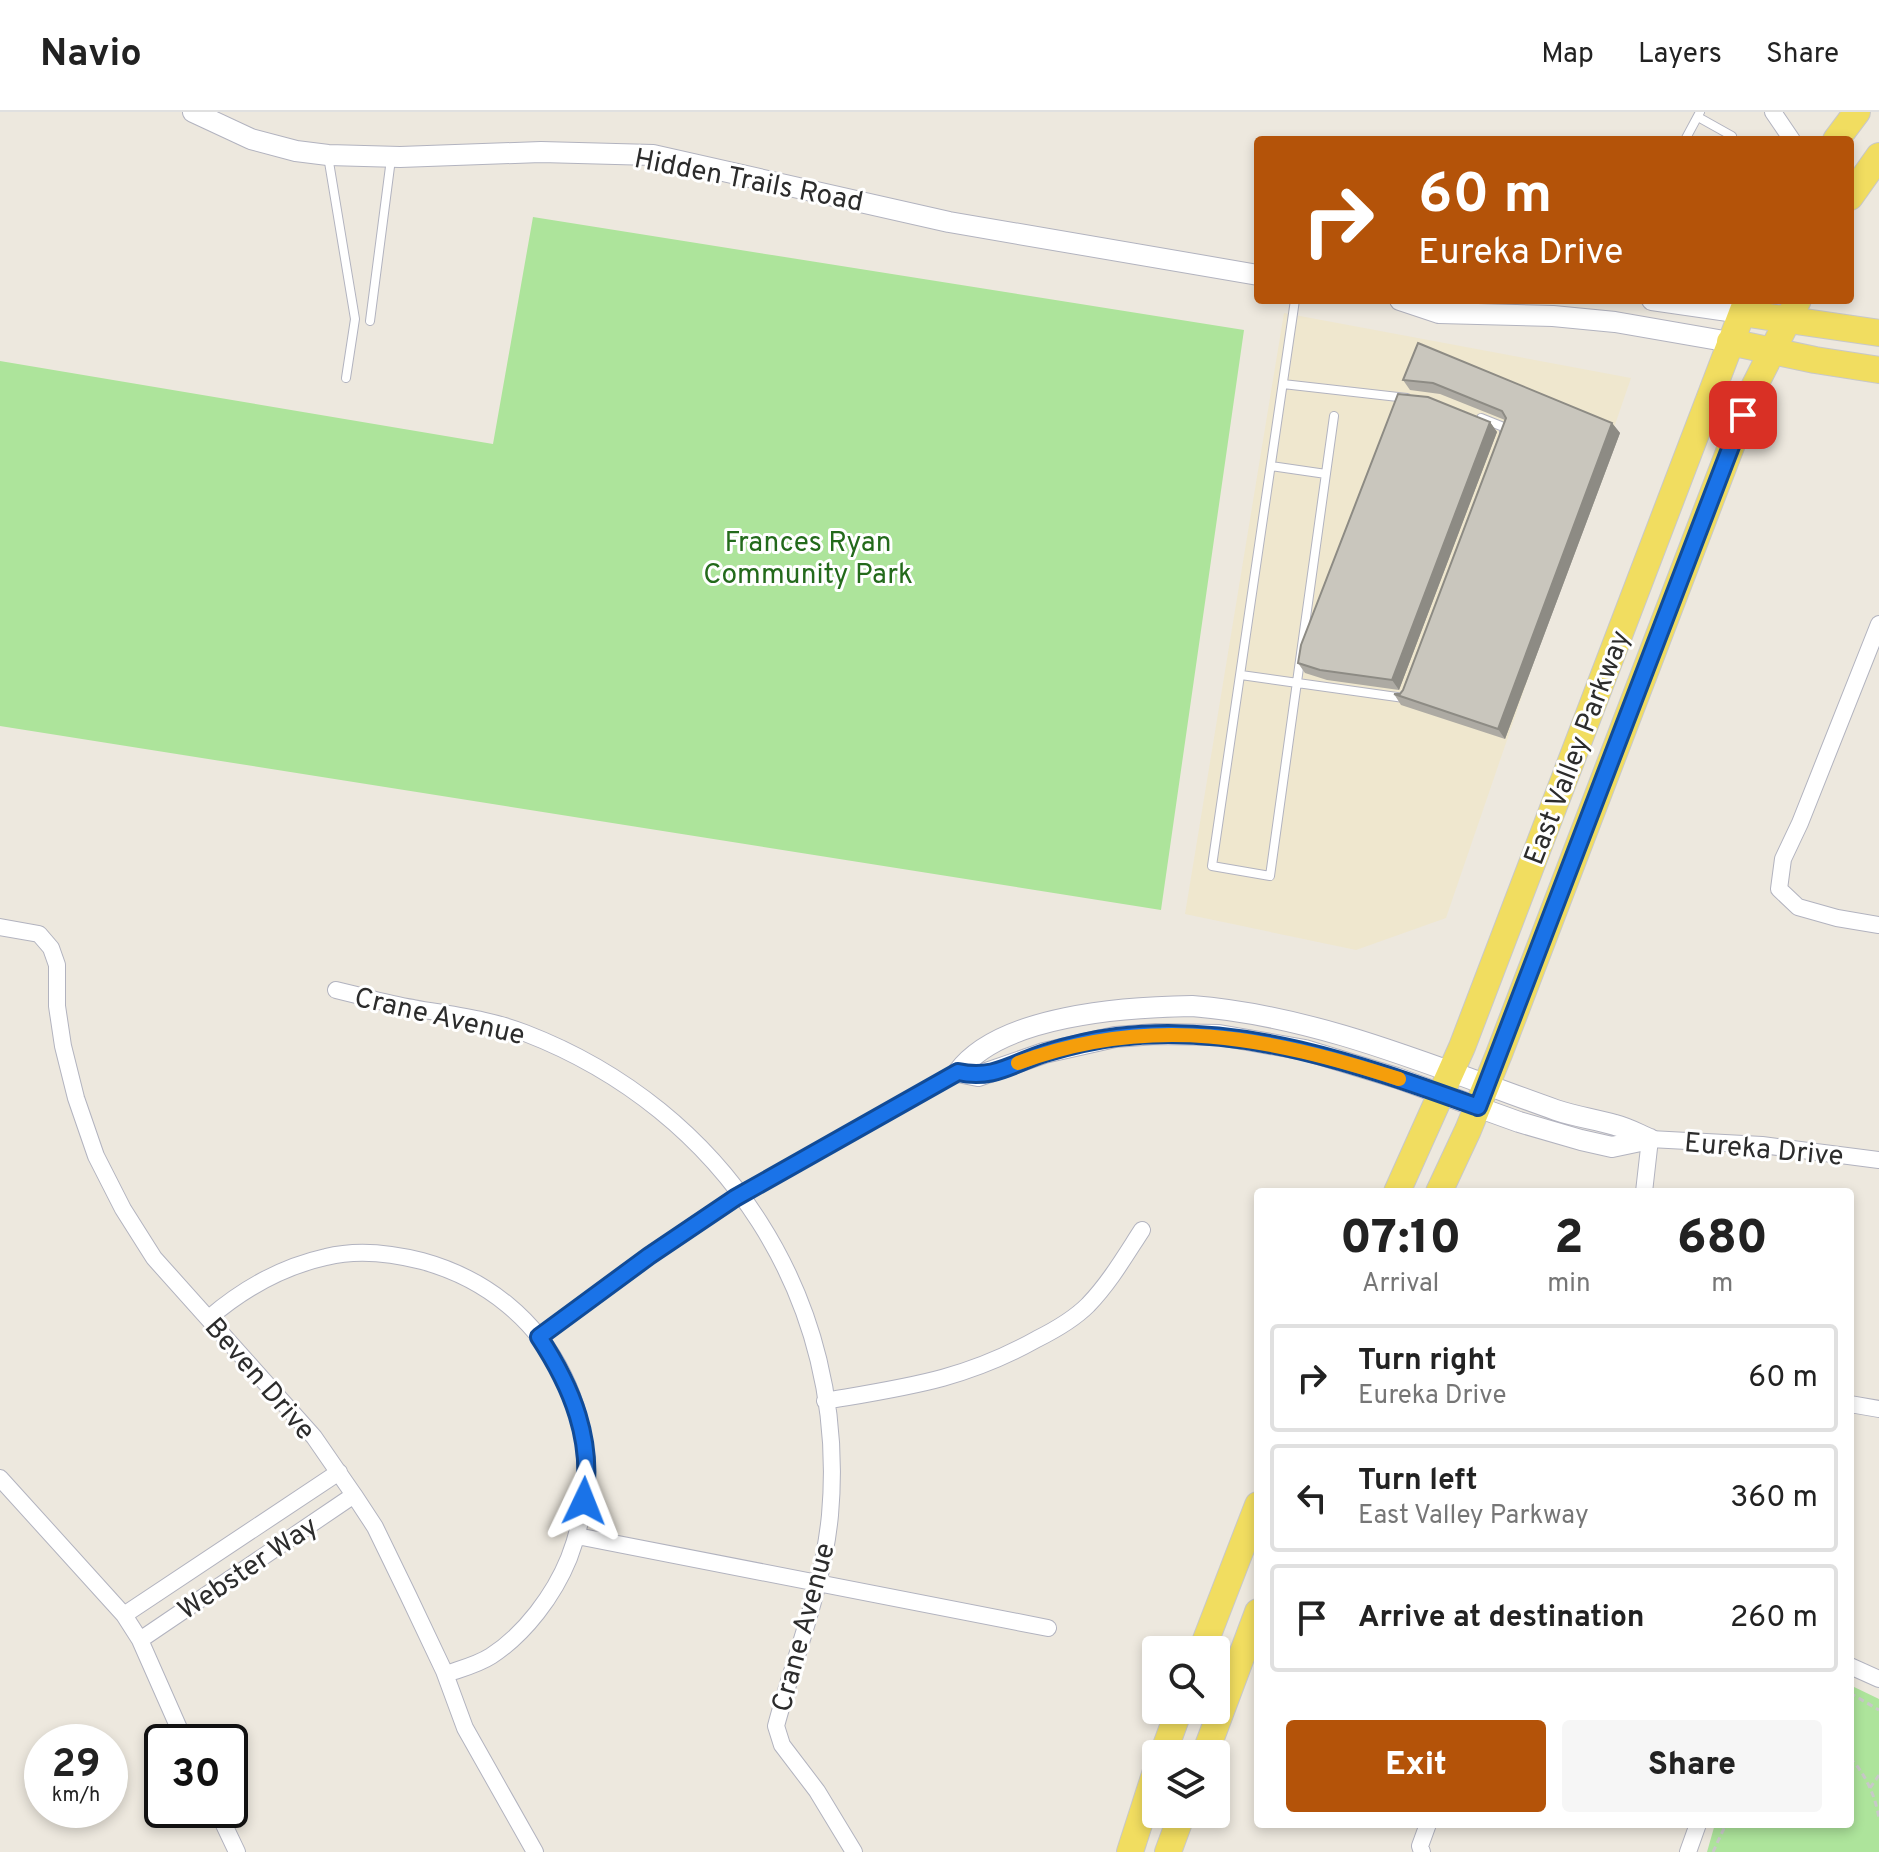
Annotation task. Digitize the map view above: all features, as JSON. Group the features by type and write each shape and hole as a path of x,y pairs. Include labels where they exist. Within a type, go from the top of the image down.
{"main road":[{"path":"1839,136 1857,112"},
{"path":"1854,191 1879,156"},
{"path":"1744,306 1793,310 1879,333"},
{"name":"East Valley Parkway","path":"1399,1188 1447,1083 1744,306"},
{"name":"East Valley Parkway","path":"1441,1188 1483,1095 1753,389 1793,310"},
{"path":"1730,342 1879,370"},
{"path":"1207,1636 1254,1515"},
{"path":"1210,1740 1254,1623"},
{"path":"1130,1852 1142,1815"},
{"path":"1168,1852 1177,1828"}],"street":[{"name":"Hidden Trails Road","path":"193,112 251,139 296,151 328,155 392,157 541,152 653,155 949,222 1254,274"},
{"path":"1773,112 1789,136"},
{"path":"1412,304 1439,313 1600,320 1730,342"},
{"path":"1713,304 1744,306"},
{"path":"1879,624 1783,859 1779,889 1798,907 1879,925"},
{"name":"Beven Drive","path":"0,927 39,934 51,948 57,965 57,1006 63,1046 76,1098 96,1156 123,1209 154,1258 314,1437 375,1527 446,1674 465,1728 535,1852"},
{"name":"Crane Avenue","path":"336,990 410,1008 469,1017 523,1032 561,1048 638,1093 699,1145 762,1222 783,1261 818,1356 831,1479 830,1512 818,1583 776,1726 782,1745 817,1791 854,1852"},
{"name":"Eureka Drive","path":"539,1337 649,1256 742,1194 958,1072 969,1058 992,1043 1063,1018 1147,1007 1240,1009 1295,1021 1483,1095 1542,1129 1612,1147 1650,1139 1762,1145 1879,1160"},
{"name":"Eureka Drive","path":"958,1072 978,1076 1044,1053 1115,1037 1189,1033 1305,1050 1447,1083"},
{"path":"1644,1188 1650,1139"},
{"path":"825,1401 928,1383 972,1370 1015,1352 1086,1307 1113,1276 1142,1230"},
{"path":"209,1318 238,1293 284,1269 328,1256 366,1253 402,1256 429,1263 476,1282 503,1301 539,1337 568,1385 585,1445 587,1482 577,1536 563,1571 532,1618 490,1656 446,1674"},
{"path":"1854,1405 1879,1409"},
{"name":"Webster Way","path":"124,1615 339,1472"},
{"path":"0,1478 124,1615 140,1640 177,1724"},
{"name":"Webster Way","path":"140,1640 354,1495"},
{"path":"577,1536 1048,1628"},
{"path":"1854,1668 1879,1679"},
{"path":"226,1828 237,1852"},
{"path":"1422,1852 1420,1846 1427,1828"},
{"path":"1688,1852 1697,1828"}],"lane":[{"path":"1687,136 1699,115 1732,136"},
{"path":"328,155 355,319 346,378"},
{"path":"370,321 392,157"},
{"path":"1294,304 1212,866 1270,876 1334,416"},
{"path":"1283,384 1422,399"},
{"path":"1465,412 1506,428 1500,443"},
{"path":"1271,466 1326,474"},
{"path":"1241,675 1404,698 1409,683"}],"path":[{"path":"1854,1695 1879,1710"},
{"path":"1854,1762 1861,1769 1878,1808 1879,1819"},
{"path":"1869,1788 1879,1775"},
{"path":"1713,1852 1724,1828"}],"shaded area":[{"path":"1284,313 1631,378 1446,918 1356,950 1185,914"}],"green space":[{"name":"Frances Ryan Community Park","path":"533,217 1244,330 1161,910 0,726 0,361 493,444"},
{"path":"1854,1687 1879,1699 1879,1852 1707,1852 1714,1828 1854,1828"}],"building":[{"path":"1418,343 1612,423 1498,729 1394,694 1400,694 1403,690 1506,418 1502,411 1433,383 1403,380"},
{"path":"1398,394 1428,397 1490,422 1392,680 1320,670 1298,663 1301,645"}],"slow traffic":[{"path":"1018,1063 1044,1053 1115,1037 1189,1033 1305,1050 1399,1079"}],"route":[{"path":"584,1501 587,1482 585,1445 578,1412 568,1385 539,1337 649,1256 735,1198 958,1072 978,1076 1044,1053 1115,1037 1189,1033 1219,1035 1305,1050 1478,1107 1743,415"}]}
